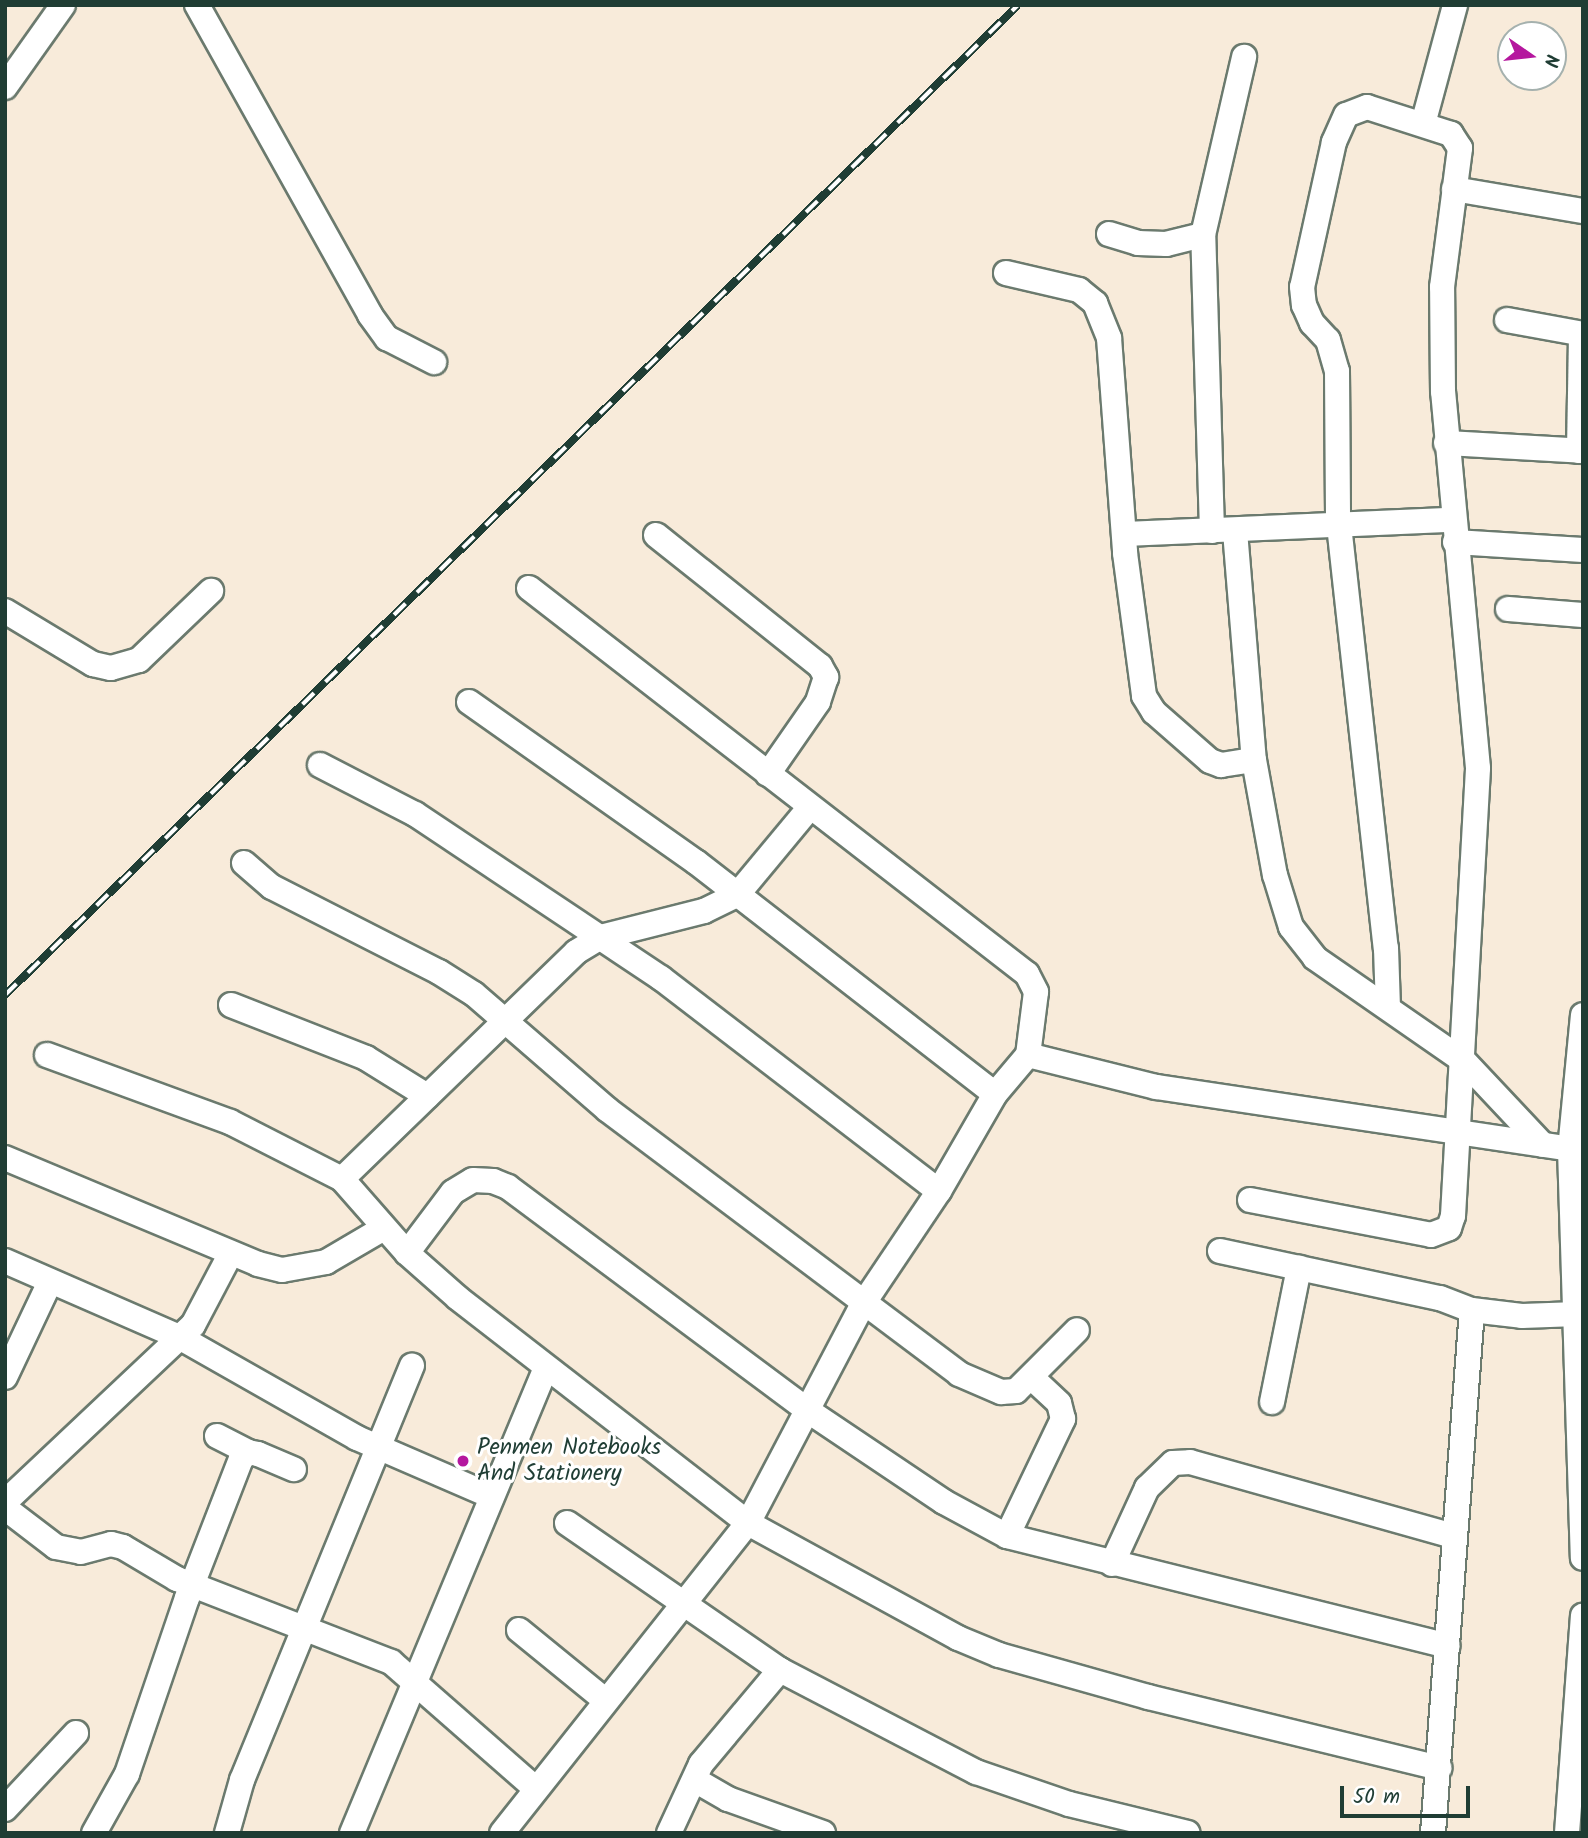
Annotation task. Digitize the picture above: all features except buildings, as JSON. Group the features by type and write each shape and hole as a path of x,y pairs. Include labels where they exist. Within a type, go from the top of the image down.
{"street":[{"path":"5,87 63,5"},
{"path":"197,5 370,315 387,338 434,362"},
{"path":"1423,124 1455,5"},
{"path":"1244,57 1203,235 1223,531 1254,760 1275,875 1291,927 1315,958 1464,1061 1543,1145"},
{"path":"1250,1200 1431,1235 1443,1233 1453,1216 1461,1133 1478,768 1446,443 1442,287 1460,148 1451,134 1367,107 1346,115 1334,142 1302,287 1304,305 1312,323 1328,340 1337,371 1339,523 1386,948 1388,1007"},
{"path":"1454,189 1583,211"},
{"path":"1109,234 1138,243 1166,244 1203,235"},
{"path":"1006,273 1079,290 1095,303 1109,338 1125,534 1144,696 1154,712 1210,761 1221,765 1254,760"},
{"path":"1446,443 1581,451 1582,334 1507,320"},
{"path":"1125,534 1339,523 1454,531 1583,550"},
{"path":"656,535 820,666 826,677 818,702 768,774"},
{"path":"502,1833 680,1603 748,1523 810,1412 863,1304 939,1191 995,1094 1028,1055 1036,992 1027,974 529,588"},
{"path":"5,611 93,664 111,668 139,660 211,591"},
{"path":"1508,609 1583,614"},
{"path":"469,702 737,895 995,1094"},
{"path":"320,765 415,814 601,937 939,1191"},
{"path":"342,1179 576,952 601,937 704,911 737,895 810,807"},
{"path":"244,863 291,898 439,972 505,1021 608,1110 959,1374 1001,1392 1016,1391 1033,1379 1077,1330"},
{"path":"231,1005 366,1058 427,1096"},
{"path":"1581,1543 1577,1196 1570,1149 1583,1015"},
{"path":"47,1055 230,1122 342,1179 407,1253 545,1370 748,1523 958,1638 999,1655 1148,1697 1439,1768"},
{"path":"1028,1055 1156,1087 1570,1149"},
{"path":"5,1158 258,1264 301,1270 326,1262 384,1228"},
{"path":"407,1253 453,1192 473,1180 493,1181 508,1187 810,1412 944,1502 1007,1536 1160,1578 1447,1646"},
{"path":"1220,1251 1440,1298 1472,1310 1522,1317 1577,1314"},
{"path":"5,1502 181,1338 206,1304 231,1253"},
{"path":"5,1261 181,1338 376,1447 491,1496"},
{"path":"1272,1402 1299,1268"},
{"path":"5,1377 50,1282"},
{"path":"1433,1833 1452,1536 1460,1470 1472,1310"},
{"path":"227,1833 242,1780 376,1447 412,1365"},
{"path":"352,1833 545,1370"},
{"path":"1007,1536 1063,1419 1059,1403 1033,1379"},
{"path":"217,1436 248,1452 295,1469"},
{"path":"94,1833 127,1774 192,1586 248,1452"},
{"path":"1112,1564 1147,1488 1173,1463 1190,1462 1452,1536"},
{"path":"5,1508 56,1547 81,1552 111,1544 123,1547 192,1586 306,1626 391,1662 414,1685 535,1788"},
{"path":"567,1523 780,1670 976,1772 1069,1804 1188,1833"},
{"path":"1567,1833 1583,1616"},
{"path":"519,1630 606,1701"},
{"path":"669,1833 711,1749 780,1670"},
{"path":"5,1809 76,1733"},
{"path":"695,1780 728,1799 823,1833"}],"railway":[{"path":"5,995 1018,5"}],"place":[{"name":"Penmen Notebooks And Stationery","path":"463,1461"}]}
